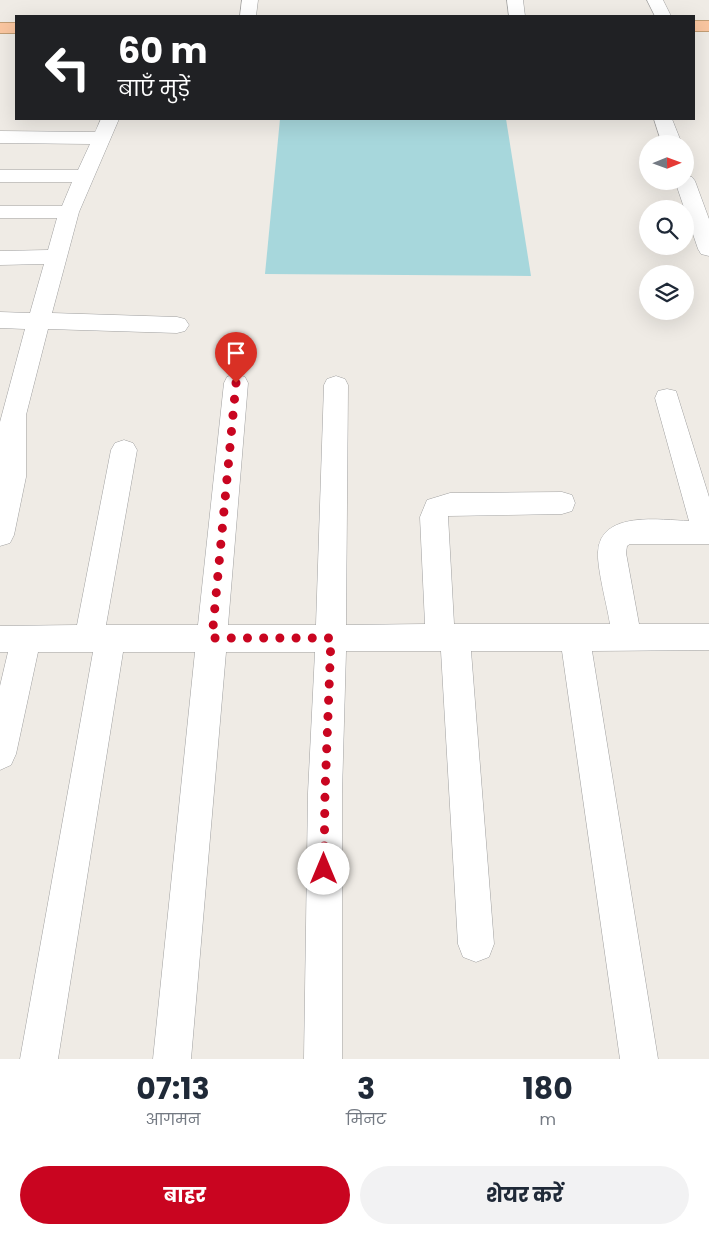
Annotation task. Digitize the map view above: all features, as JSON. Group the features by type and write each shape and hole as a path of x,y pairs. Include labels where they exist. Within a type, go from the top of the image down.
{"main road":[{"path":"695,26 709,26"},
{"path":"0,28 15,28"}],"street":[{"path":"248,15 250,0"},
{"path":"515,0 517,15"},
{"path":"656,0 663,15"},
{"path":"663,120 669,135"},
{"path":"0,137 106,128 69,212 40,320 12,382 13,476 0,535"},
{"path":"0,176 85,176"},
{"path":"689,190 705,228 709,249"},
{"path":"0,212 69,212"},
{"path":"0,258 56,257"},
{"path":"0,320 177,325"},
{"path":"172,1059 236,383"},
{"path":"323,1059 325,793 331,638 336,385"},
{"path":"627,637 612,553 614,542 622,534 635,532 708,533 667,398"},
{"path":"39,1059 124,450"},
{"path":"476,944 448,638 434,518 437,508 450,504 562,503"},
{"path":"575,637 639,1059"},
{"path":"0,754 13,639 709,638"}],"water":[{"path":"280,120 506,120 531,276 265,274"}],"route":[{"path":"236,383 212,638 331,638 324,869"}]}
